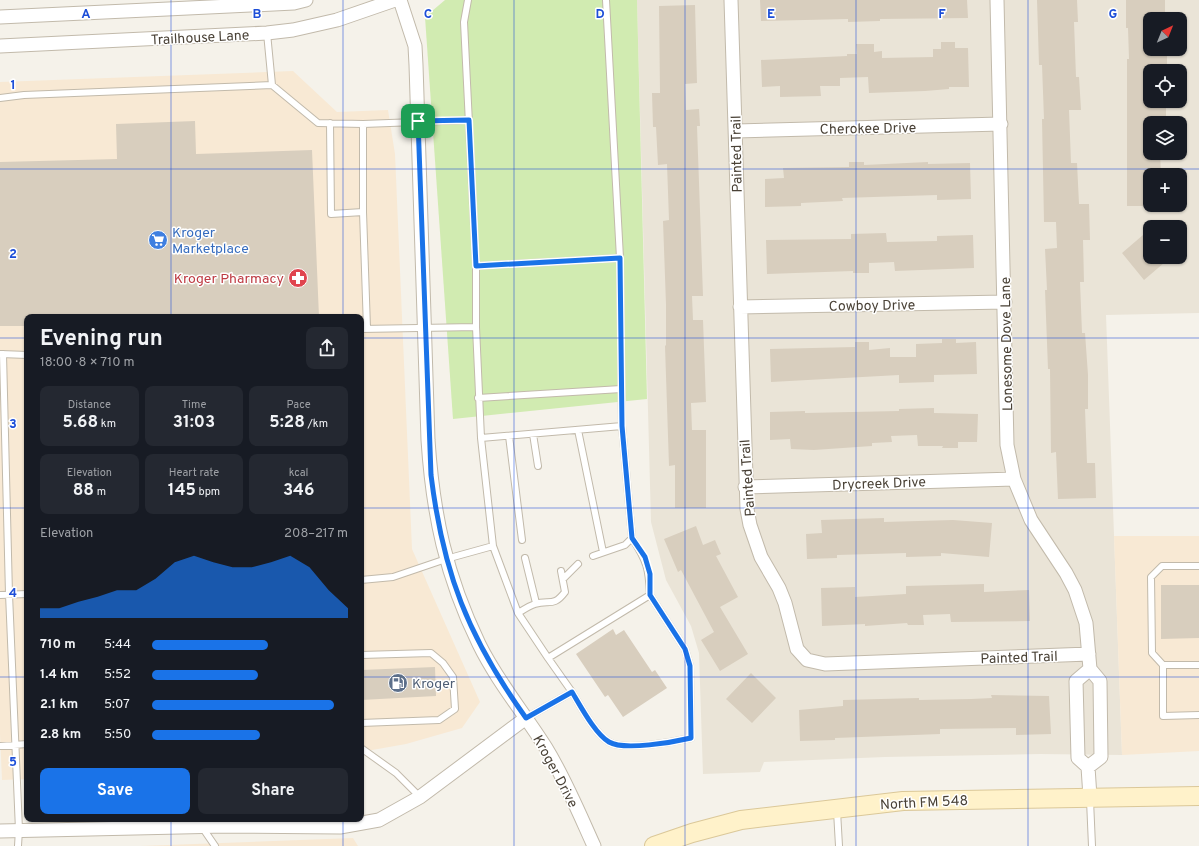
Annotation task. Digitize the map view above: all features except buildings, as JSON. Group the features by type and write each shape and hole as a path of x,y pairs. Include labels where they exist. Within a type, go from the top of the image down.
{"main road":[{"name":"North FM 548","path":"654,846 692,833 741,820 903,801 1199,796"}],"street":[{"name":"Trailhouse Lane","path":"0,17 294,3 306,0"},
{"name":"Trailhouse Lane","path":"0,46 267,33 293,30 337,20 394,0"},
{"name":"Kroger Drive","path":"400,0 414,46 431,475 438,528 456,593 480,646 501,684 526,718 560,773 594,846"},
{"name":"Painted Trail","path":"731,0 746,509 755,540 785,603 797,649 807,660 825,664 1089,654"},
{"name":"Lonesome Dove Lane","path":"997,0 1008,445 1014,479 1031,520 1066,573 1075,590 1086,623 1090,669 1100,681 1101,758 1088,767"},
{"name":"Cherokee Drive","path":"736,131 1001,124"},
{"name":"Cowboy Drive","path":"740,307 1005,302"},
{"name":"Drycreek Drive","path":"745,487 1014,479"},
{"path":"1090,669 1076,681 1078,758 1088,767 1090,797"},
{"path":"0,831 202,827 225,822 340,827 379,820 420,798 526,718"}],"lane":[{"path":"468,0 464,22 476,266 478,398 493,546 518,613 600,734 609,742 621,744 663,744 691,738 690,666 685,649 650,595 650,574 645,557 632,538 622,426 620,258 606,0"},
{"path":"267,33 272,85"},
{"path":"0,98 24,95 272,85 318,123 363,124 469,120"},
{"path":"330,123 331,214 363,212"},
{"path":"363,124 364,314"},
{"path":"476,266 620,258"},
{"path":"364,328 476,327"},
{"path":"18,846 19,830 9,594 2,354 24,355"},
{"path":"478,398 621,389"},
{"path":"481,438 622,426"},
{"path":"578,430 603,552"},
{"path":"533,434 538,466"},
{"path":"509,436 522,540"},
{"path":"593,556 625,545 632,538"},
{"path":"364,580 393,576 493,546"},
{"path":"525,558 536,603"},
{"path":"563,579 578,564"},
{"path":"1199,566 1162,566 1150,577 1152,653 1162,665 1163,716 1199,715"},
{"path":"518,613 536,603 549,603 559,599 565,592 561,571"},
{"path":"0,595 24,594"},
{"path":"548,658 650,595"},
{"path":"364,655 431,653 443,663 453,677 455,709 439,720 364,723"},
{"path":"1162,665 1199,666"},
{"path":"526,718 572,692"},
{"path":"0,746 24,744"},
{"path":"364,750 396,773 420,798"},
{"path":"1090,797 1092,846"},
{"path":"837,809 840,846"},
{"path":"202,827 215,846"}],"shaded area":[{"path":"637,0 1199,0 1199,313 1106,315 1122,755 1040,754 885,757 764,762 760,772 703,774 699,653 691,626 666,580 651,522"},
{"path":"293,71 337,112 388,110 395,154 412,549 480,702 462,728 406,744 364,751 364,314 24,314 24,779 2,780 0,734 0,82"},
{"path":"1114,536 1199,536 1199,751 1122,755"},
{"path":"353,838 358,846 140,846"}],"green space":[{"path":"445,0 637,0 647,399 453,419 425,17"}],"place":[{"name":"Kroger Marketplace","path":"158,240"},
{"name":"Kroger Pharmacy","path":"298,278"},
{"name":"Kroger","path":"398,683"}],"route":[{"path":"469,120 476,266 620,258 622,426 632,538 645,557 650,574 650,595 685,649 690,666 691,738 663,744 621,744 609,742 600,734 572,692 526,718 501,684 469,623 456,593 438,528 431,475 428,440 418,121 469,120"}]}
